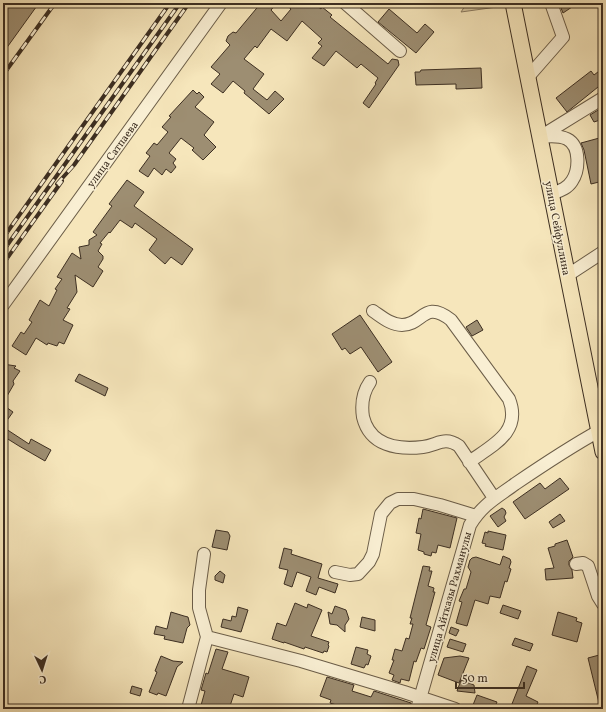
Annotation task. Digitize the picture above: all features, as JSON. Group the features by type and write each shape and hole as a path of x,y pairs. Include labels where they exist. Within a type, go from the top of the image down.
{"main road":[{"name":"улица Сейфуллина","path":"513,3 603,452"}],"street":[{"name":"улица Сатпаева","path":"3,304 221,3"},
{"path":"345,3 400,51"},
{"path":"528,77 563,38 551,3"},
{"path":"540,137 603,98"},
{"path":"540,137 553,136 568,140 573,145 576,152 577,172 572,182 562,190 551,194"},
{"path":"568,275 603,252"},
{"path":"373,311 389,322 403,325 410,323 430,312 439,312 444,315 451,320 509,399 513,409 513,417 509,428 502,438 470,462"},
{"path":"370,382 364,391 362,412 365,423 376,440 383,444 411,447 425,446 440,441 453,442 459,446 494,498"},
{"name":"улица Айтказы Рахманулы","path":"419,704 470,525 476,516 494,498 540,466 599,431"},
{"path":"335,572 350,575 358,574 373,554 381,514 385,507 398,499 406,498 421,501 476,516"},
{"path":"188,709 207,637 200,608 199,590 204,554"},
{"path":"576,564 588,566 598,596 603,604"},
{"path":"207,637 301,661 404,692 419,704 455,709"}],"shaded area":[{"path":"467,3 504,3 504,6 461,12"}],"building":[{"path":"3,3 39,3 3,53"},
{"path":"261,3 277,3 271,10 281,21 291,9 284,3 310,3 321,9 322,7 332,15 330,17 388,64 392,59 398,60 399,65 369,108 363,103 376,84 375,83 378,78 361,64 357,68 336,51 324,66 312,58 322,46 318,43 322,39 302,21 287,41 271,29 257,48 255,46 244,59 264,74 253,89 267,100 275,91 284,99 269,114 244,93 245,91 233,81 223,93 211,84 220,74 211,67 230,45 226,41 228,36 233,32 236,33"},
{"path":"559,3 578,3 563,13"},
{"path":"389,9 417,33 425,24 434,32 416,53 378,22"},
{"path":"481,68 482,88 456,89 456,84 416,85 415,72 420,72 421,70"},
{"path":"603,68 603,83 567,112 556,98 591,71 594,75"},
{"path":"193,90 197,94 199,92 204,97 195,107 214,122 204,135 216,147 203,160 192,150 194,148 181,138 169,153 176,159 173,163 176,167 171,173 166,169 162,175 154,168 148,177 139,171 150,156 146,153 154,143 157,145 168,132 162,127 171,117 169,116"},
{"path":"603,107 603,119 594,122 590,115"},
{"path":"603,137 603,181 591,184 584,150 581,143"},
{"path":"127,180 144,192 134,206 193,249 182,265 171,257 165,264 149,250 157,239 135,223 132,228 120,220 100,243 102,244 98,251 103,256 103,259 98,267 103,271 93,287 75,275 77,292 67,308 70,309 63,320 73,325 64,344 59,342 57,346 48,343 47,345 36,338 26,355 12,346 21,332 24,334 32,322 29,320 40,300 49,306 57,290 55,289 62,279 57,277 72,253 81,259 79,247 89,245 89,240 97,235 93,232 112,206 109,204"},
{"path":"360,315 392,362 378,372 361,347 350,354 345,348 342,350 332,334"},
{"path":"477,320 483,330 472,336 466,327"},
{"path":"3,364 16,366 14,368 20,371 13,381 14,384 3,403"},
{"path":"79,374 108,388 105,396 75,381"},
{"path":"3,405 13,412 3,426"},
{"path":"3,427 29,444 31,439 51,450 45,461 3,436"},
{"path":"560,478 569,489 525,519 513,502 540,483 545,489"},
{"path":"502,508 506,513 504,517 506,521 498,527 490,516"},
{"path":"423,509 457,518 450,548 438,545 436,553 432,552 431,556 418,550 421,534 416,533 419,518 421,519"},
{"path":"560,514 565,521 553,528 549,522"},
{"path":"216,530 228,532 230,536 227,550 212,547"},
{"path":"488,531 506,535 503,550 485,546 486,544 482,543 485,532 488,533"},
{"path":"567,540 573,557 569,561 569,565 572,570 573,578 546,580 545,569 554,568 548,548"},
{"path":"284,548 292,550 291,554 322,564 318,578 338,584 335,593 319,587 316,595 306,591 311,577 297,572 292,587 284,584 288,570 279,568"},
{"path":"503,556 510,559 511,562 509,568 511,569 507,582 505,581 500,598 490,596 488,604 475,600 467,626 456,623 462,602 459,601 464,589 466,589 471,572 468,567 470,560 476,557 500,565"},
{"path":"423,566 430,567 429,571 432,571 428,586 434,588 433,592 435,592 426,625 431,627 424,649 421,648 416,662 414,661 409,681 401,679 400,683 392,680 394,675 389,673 394,660 392,660 395,649 402,651 406,638 409,639 413,624 410,624 412,618 410,618"},
{"path":"220,571 225,575 223,583 215,580 215,576"},
{"path":"295,603 307,608 308,604 322,610 311,636 329,642 327,652 324,651 323,653 305,647 304,649 272,639 277,623 286,626"},
{"path":"503,605 521,611 518,619 500,613"},
{"path":"335,606 346,610 349,619 345,625 345,632 337,625 330,624 328,612 332,614"},
{"path":"238,607 248,610 241,632 221,627 223,619 231,621 232,616 236,617"},
{"path":"171,612 188,617 190,625 187,628 183,643 164,639 165,636 154,634 156,626 167,629"},
{"path":"558,612 577,618 576,621 582,623 577,642 552,635"},
{"path":"362,617 375,620 375,631 360,627"},
{"path":"451,627 459,630 456,636 449,633"},
{"path":"515,638 533,644 530,651 512,645"},
{"path":"450,639 466,644 463,652 447,647"},
{"path":"356,647 368,650 367,654 371,656 368,665 366,664 364,668 351,664"},
{"path":"216,649 228,652 222,669 249,677 243,697 234,694 229,709 200,709 205,691 201,690"},
{"path":"603,654 603,706 600,707 588,658"},
{"path":"161,656 173,661 183,662 177,667 166,696 149,692 157,672 155,671"},
{"path":"460,656 469,658 459,683 438,675 444,658"},
{"path":"527,666 537,670 526,696 538,702 535,709 510,709"},
{"path":"327,677 354,685 352,691 371,697 374,691 411,703 409,709 349,709 330,703 331,700 320,696"},
{"path":"461,680 474,685 475,693 457,691"},
{"path":"132,686 142,689 140,696 130,693"},
{"path":"477,695 497,702 494,709 483,709 473,705"}],"railway":[{"path":"3,75 55,3"},
{"path":"3,238 170,3"},
{"path":"3,251 180,3"},
{"path":"57,184 74,165 189,3"},
{"path":"3,264 62,181"}]}
